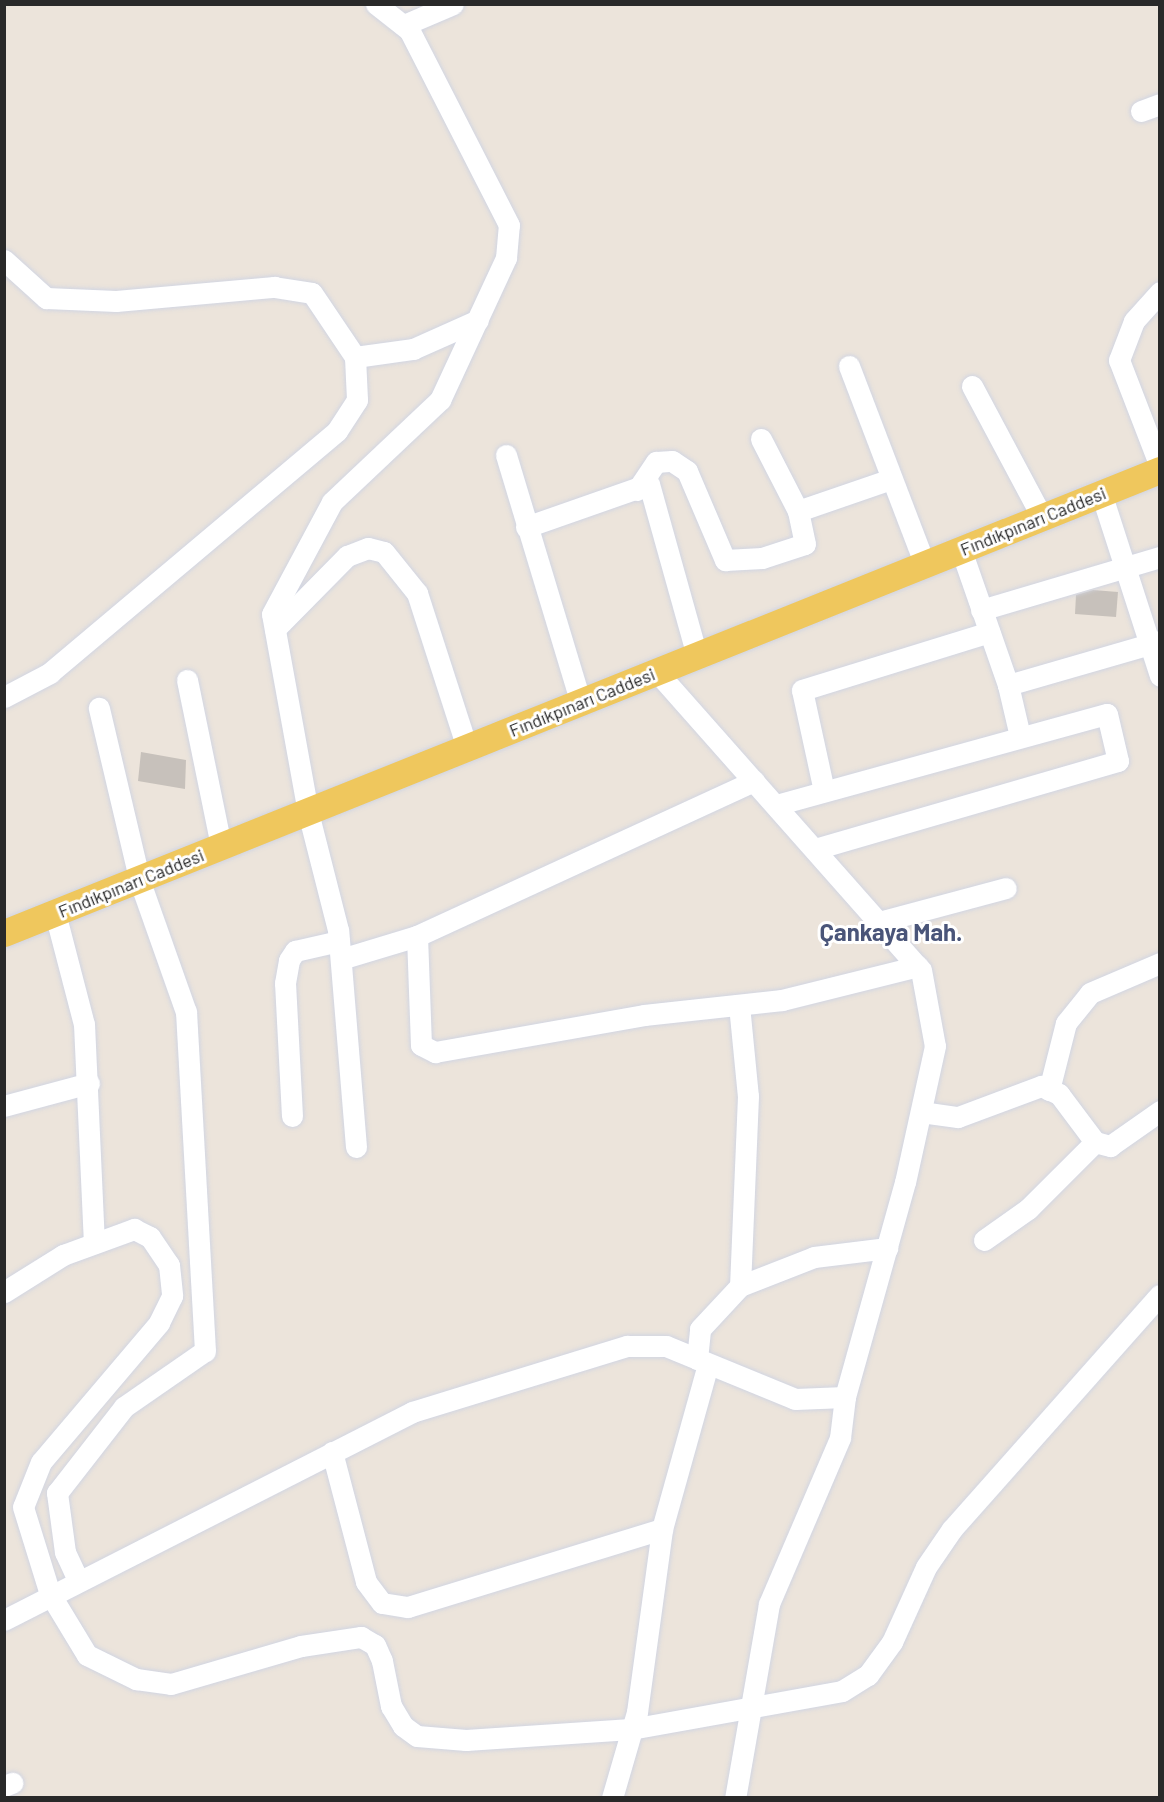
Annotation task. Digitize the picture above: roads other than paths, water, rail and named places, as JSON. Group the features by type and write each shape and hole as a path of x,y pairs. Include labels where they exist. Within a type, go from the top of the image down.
{"main road":[{"name":"Fındıkpınarı Caddesi","path":"4,933 140,882 221,846 580,704 1160,468"}],"street":[{"path":"356,1147 340,950 308,812 272,614 287,579 332,502 440,400 506,258 509,225 469,138 404,26 376,4"},
{"path":"404,26 453,4"},
{"path":"4,260 46,298 116,301 274,287 312,293 355,357 357,400 337,431 50,674 4,697"},
{"path":"1160,292 1134,321 1119,360 1160,468"},
{"path":"355,357 412,349 478,320"},
{"path":"849,366 925,564"},
{"path":"972,386 1042,517"},
{"path":"637,490 656,462 672,461 687,471 725,560 762,558 805,544 798,511 760,439"},
{"path":"506,455 580,704"},
{"path":"798,511 891,479"},
{"path":"526,527 649,484 697,656"},
{"path":"1101,493 1155,642 1160,676"},
{"path":"274,629 347,555 368,548 384,552 417,593 467,748"},
{"path":"961,550 1008,685 1020,736"},
{"path":"981,610 1160,557"},
{"path":"825,791 802,690 989,632"},
{"path":"1008,685 1155,642"},
{"path":"657,672 883,921 918,966 935,1046 887,1248 845,1396 840,1438 769,1604 749,1706 735,1797"},
{"path":"187,680 221,846"},
{"path":"78,1580 65,1552 57,1493 124,1407 206,1351 186,1012 140,882 99,708"},
{"path":"776,805 1020,736 1107,714 1118,761 816,849"},
{"path":"292,1116 285,983 289,960 295,951 340,950 417,936 754,781"},
{"path":"883,921 1006,888"},
{"path":"55,913 84,1024 89,1083 94,1242"},
{"path":"417,936 426,1050 782,1000 918,966"},
{"path":"1050,1090 1066,1023 1090,993 1160,963"},
{"path":"739,1005 748,1096 740,1286"},
{"path":"4,1106 89,1083"},
{"path":"921,1112 958,1117 1012,1094 1041,1086 1059,1094 1079,1128 1095,1142 1110,1146 1160,1111"},
{"path":"984,1240 1028,1209 1095,1142"},
{"path":"4,1292 94,1242 134,1229 150,1237 170,1265 172,1296 159,1323 38,1471 23,1507 50,1594 87,1655 136,1679 193,1682 351,1636 375,1645 391,1706 417,1737 466,1740 631,1729 842,1691 868,1676 892,1642 926,1566 952,1529 1160,1295"},
{"path":"612,1797 631,1729 662,1529 703,1361 700,1329 740,1286 814,1257 887,1248"},
{"path":"4,1620 50,1594 412,1412 627,1346 666,1346 795,1399 845,1396"},
{"path":"332,1452 366,1582 382,1603 408,1607 662,1529"}],"district":[{"name":"Çankaya Mah.","path":"891,932"}]}
